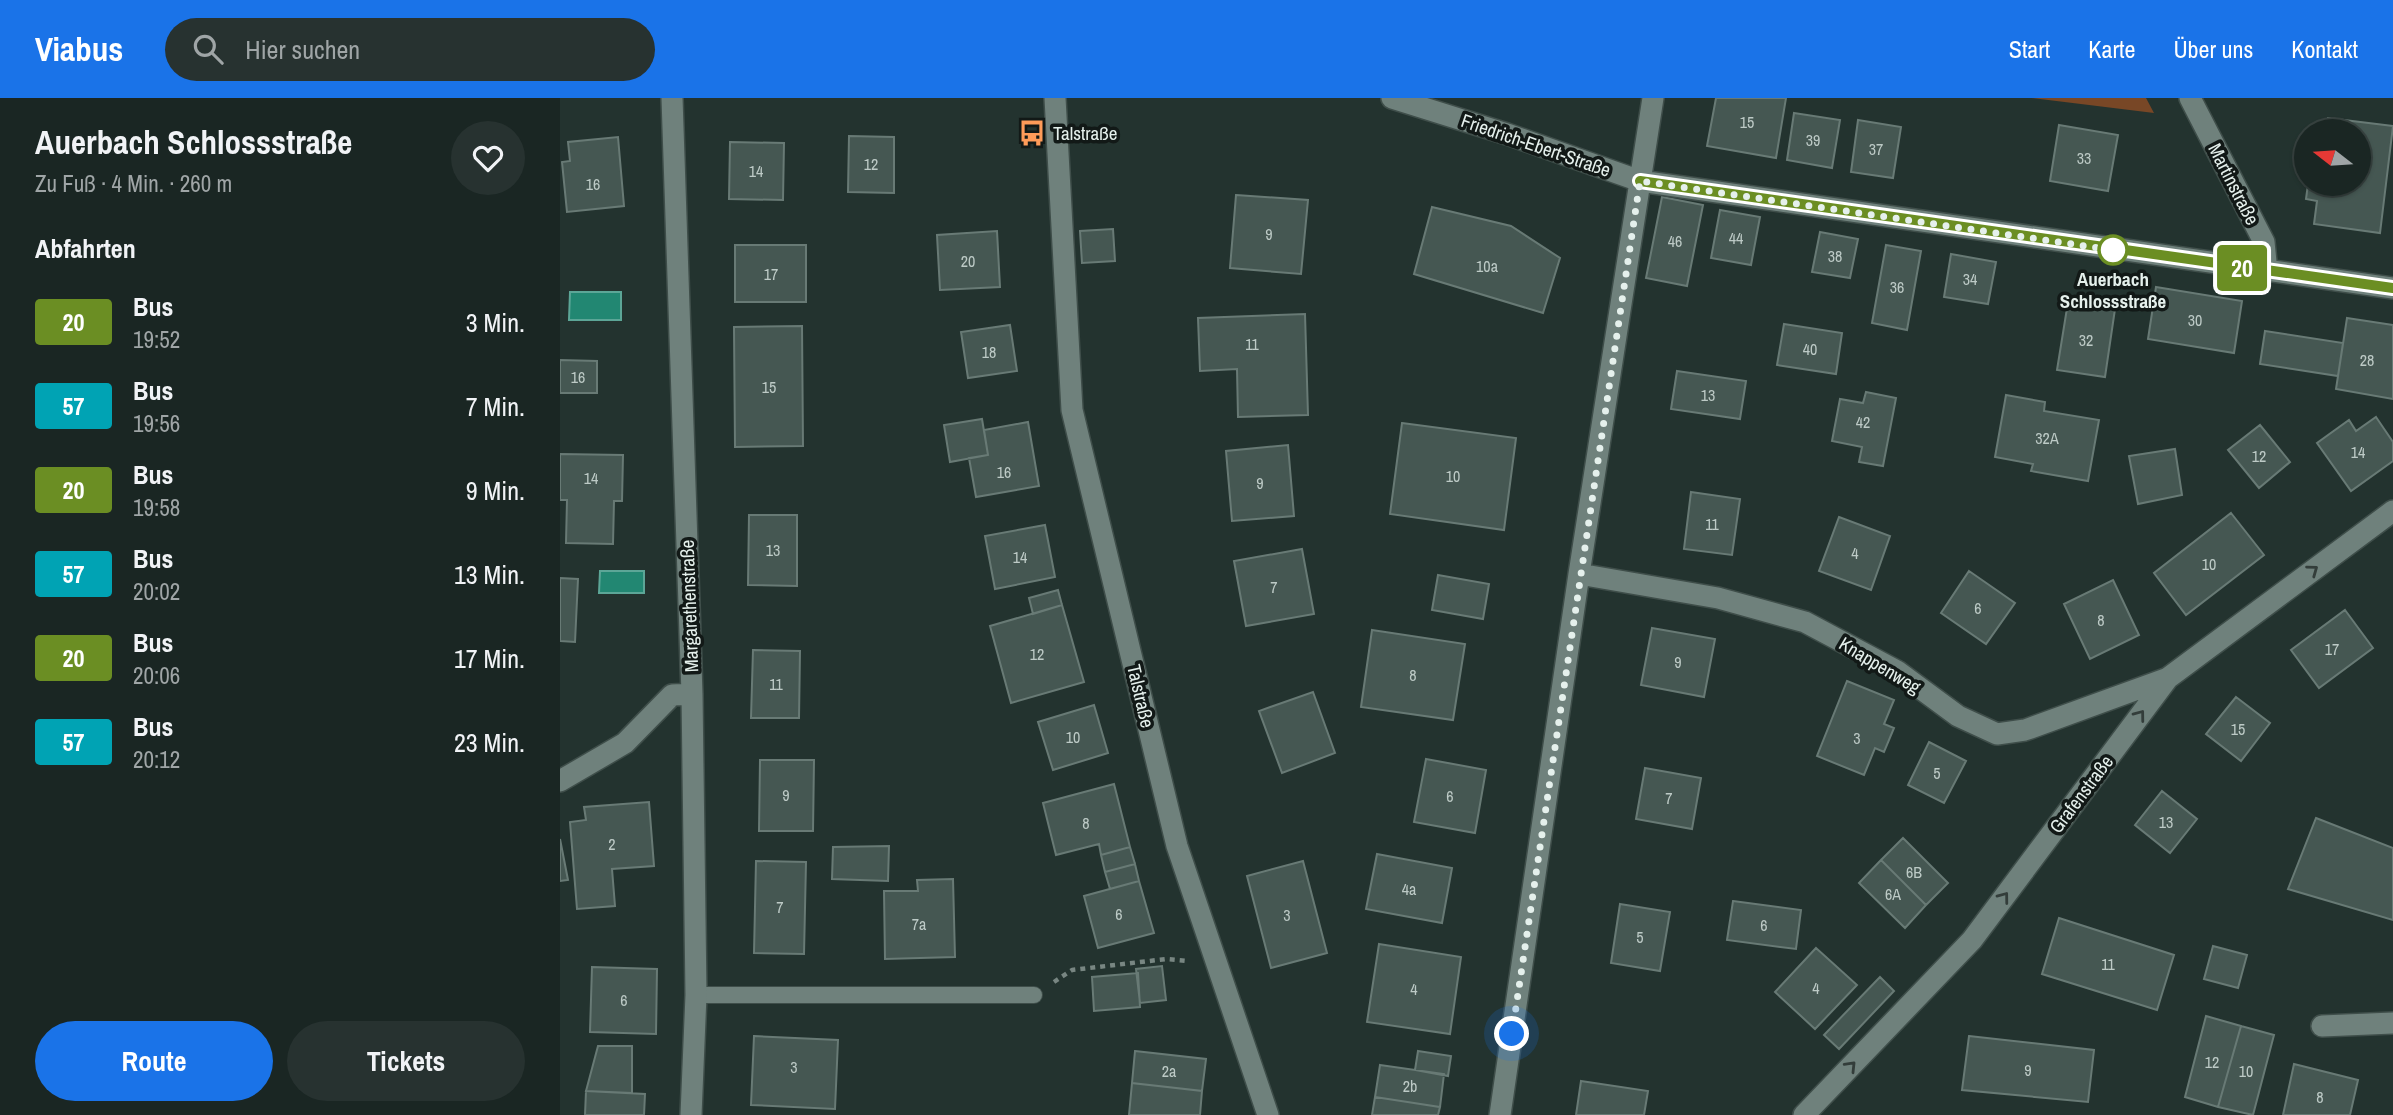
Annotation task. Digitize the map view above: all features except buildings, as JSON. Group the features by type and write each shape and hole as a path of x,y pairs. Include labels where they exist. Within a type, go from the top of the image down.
{"street":[{"name":"Margarethenstraße","path":"672,98 692,694 696,995 691,1115"},
{"name":"Talstraße","path":"1055,98 1072,410 1177,846 1268,1115"},
{"name":"Friedrich-Ebert-Straße","path":"1392,98 1507,134 1640,181 2393,288"},
{"path":"1500,1115 1579,574 1653,98"},
{"name":"Martinstraße","path":"2190,98 2264,242 2267,272"},
{"name":"Grafenstraße","path":"1804,1115 1972,940 2168,678 2393,511"},
{"name":"Knappenweg","path":"1579,574 1718,598 1805,622 1898,671 1958,716 1997,734 2025,730 2168,678"},
{"path":"560,781 625,743 672,695 692,694"},
{"path":"2322,1026 2393,1023"}],"lane":[{"path":"696,995 1034,995"}],"path":[{"path":"1072,970 1166,959 1216,963"}],"shaded area":[{"path":"2031,98 2146,98 2154,113"},
{"path":"570,292 621,292 621,320 569,320"},
{"path":"600,571 644,571 644,593 599,593"}],"bus line":[{"name":"20","path":"1640,181 2393,288"}],"place":[{"name":"Talstraße","path":"1032,133"},
{"name":"Auerbach Schlossstraße","path":"2113,250"}],"route":[{"path":"1512,1034 1640,181 2113,250"}]}
